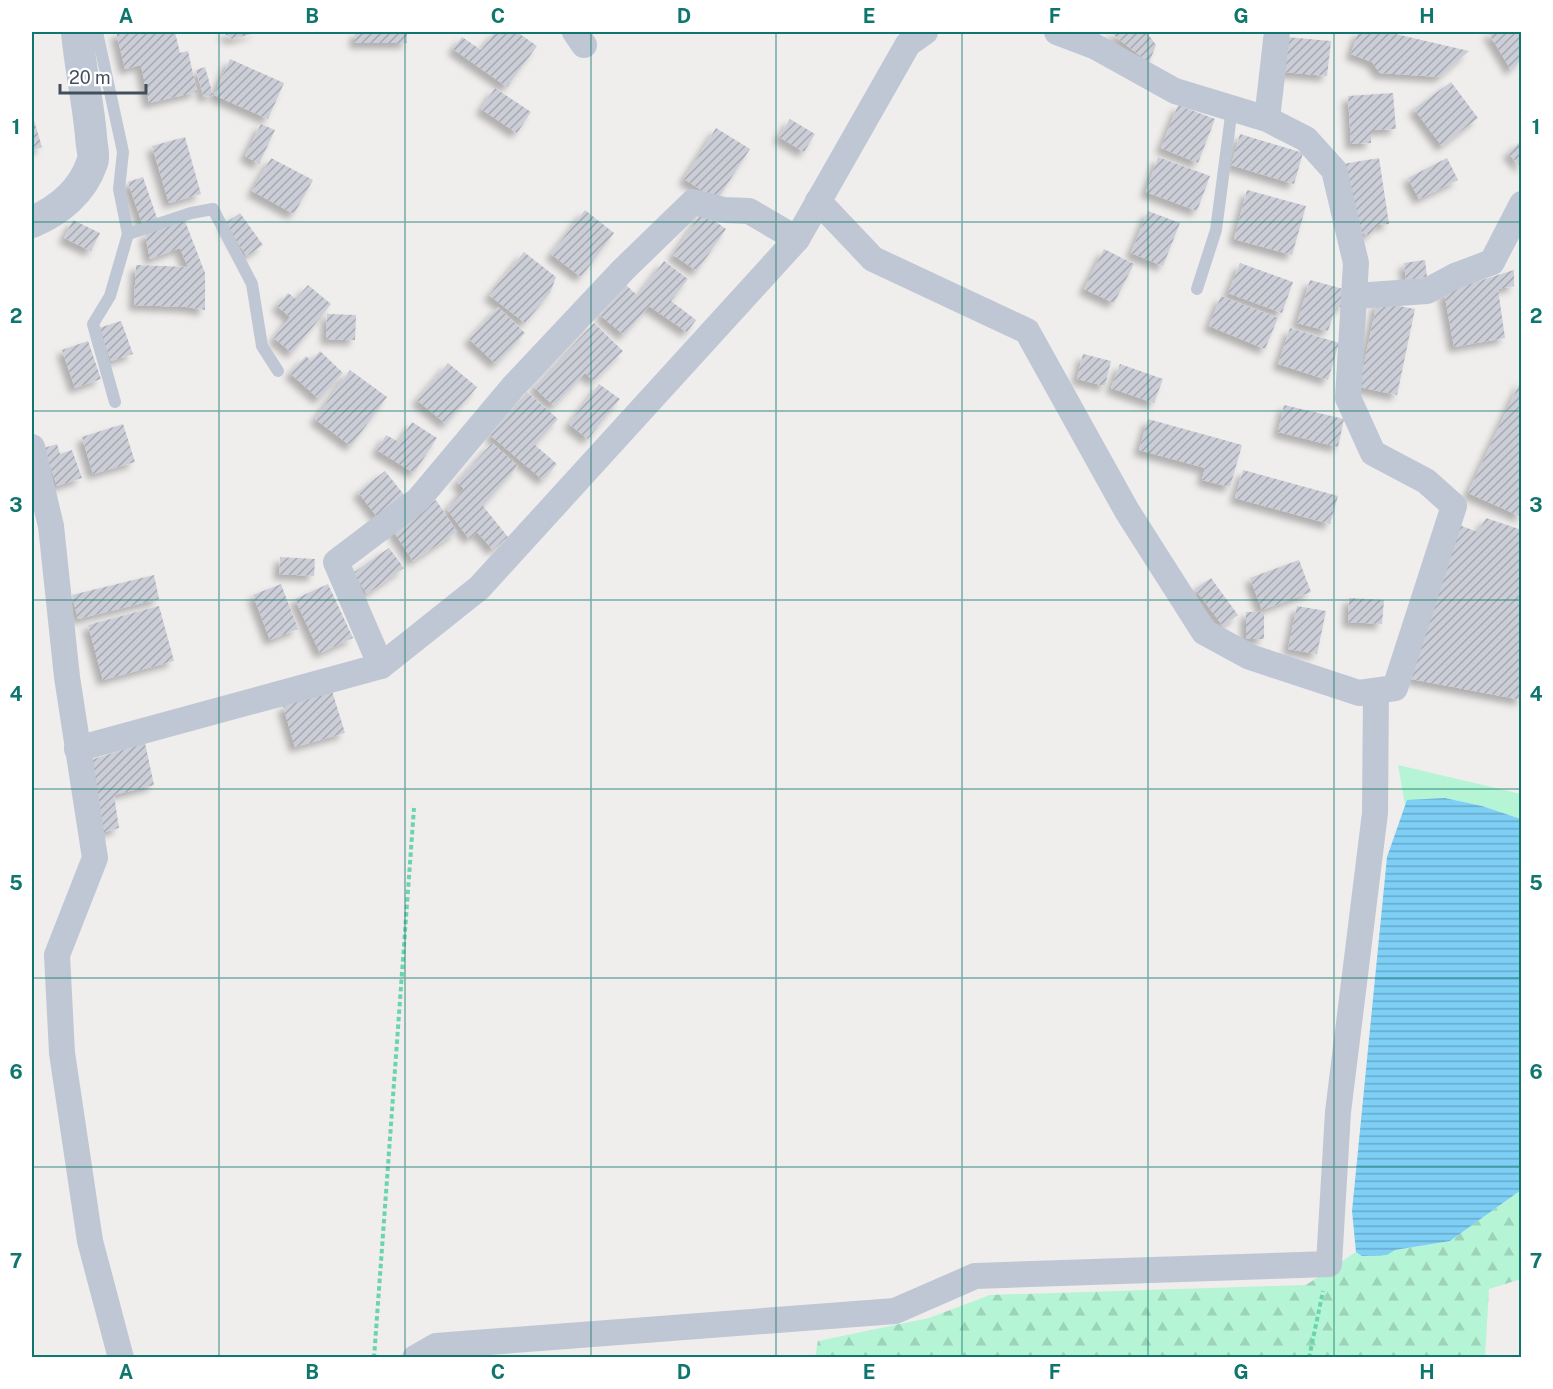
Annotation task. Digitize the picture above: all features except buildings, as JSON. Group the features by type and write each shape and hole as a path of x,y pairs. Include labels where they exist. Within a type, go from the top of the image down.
{"street":[{"path":"32,222 48,215 75,194 93,162 87,97 77,32"},
{"path":"77,750 381,666 479,588 797,239 908,44 925,32"},
{"path":"818,201 873,259 1026,331 1128,511 1203,632 1250,657 1359,693 1395,688 1454,506 1426,481 1373,453 1348,398 1356,263 1334,170 1306,139 1267,119 1176,91 1094,46 1057,32"},
{"path":"1267,119 1277,32"},
{"path":"381,666 336,562 417,500 512,388 622,270 693,202 724,210 749,211 797,239"},
{"path":"1355,296 1427,291 1455,276 1492,262 1521,204"},
{"path":"32,447 51,526 67,677 95,858 57,955 62,1053 90,1241 121,1358"},
{"path":"415,1358 436,1346 895,1311 975,1276 1329,1264 1338,1112 1375,813 1376,691"}],"lane":[{"path":"98,32 123,152 119,189 128,234 110,296 93,324 115,402"},
{"path":"1197,290 1216,230 1232,108"},
{"path":"128,234 191,213 213,209 252,284 262,346 278,371"}],"path":[{"path":"374,1358 414,808"},
{"path":"1309,1358 1329,1264"}],"green space":[{"path":"1398,765 1521,794 1521,819 1482,806 1445,798 1405,805"},
{"path":"1521,1190 1521,1279 1489,1289 1485,1357 815,1358 818,1341 929,1318 990,1295 1306,1285 1356,1252 1395,1250 1450,1241"}],"water":[{"path":"1445,798 1482,806 1521,819 1521,1190 1450,1241 1395,1250 1387,1255 1362,1256 1356,1252 1352,1211 1387,857 1407,800"}]}
